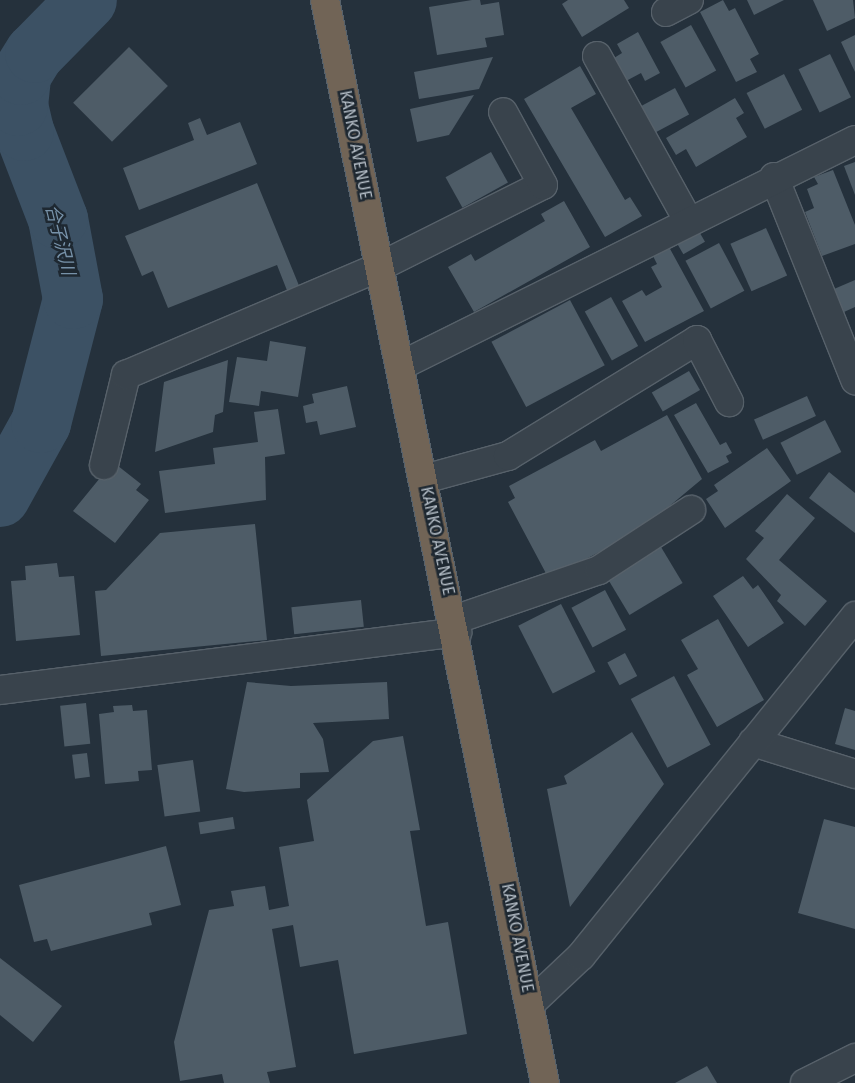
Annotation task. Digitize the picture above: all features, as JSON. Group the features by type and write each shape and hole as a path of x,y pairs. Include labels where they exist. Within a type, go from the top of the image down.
{"highway":[{"name":"KANKO AVENUE","path":"325,0 379,267 456,626 545,1083"}],"street":[{"path":"597,56 688,220"},
{"path":"104,466 126,375 379,267 543,185 503,112"},
{"path":"400,366 774,177 855,140"},
{"path":"774,177 855,380"},
{"path":"424,479 508,456 697,340 729,402"},
{"path":"0,690 456,626 599,570 691,510"},
{"path":"530,1004 581,956 753,742 851,625"},
{"path":"753,742 855,774"},
{"path":"805,1083 855,1058"}],"building":[{"path":"480,0 481,5 499,2 504,35 485,38 487,47 437,55 429,7"},
{"path":"568,0 624,0 629,8 582,37 562,4"},
{"path":"723,0 729,11 735,8 759,54 750,59 757,72 736,82 700,12"},
{"path":"747,0 784,0 754,15"},
{"path":"813,0 853,0 855,18 827,31"},
{"path":"691,25 716,70 686,87 660,42"},
{"path":"638,32 660,73 645,81 641,73 626,81 614,58 622,53 617,44"},
{"path":"855,35 855,72 841,42"},
{"path":"129,47 168,86 112,142 73,103"},
{"path":"830,54 851,97 820,112 799,69"},
{"path":"493,57 479,89 419,99 414,72"},
{"path":"580,66 596,94 571,108 625,200 630,197 642,216 605,237 524,99"},
{"path":"784,74 802,110 765,129 747,93"},
{"path":"675,88 689,114 651,135 637,108"},
{"path":"474,95 449,135 417,142 410,109"},
{"path":"735,98 744,113 736,118 747,137 696,167 686,149 676,155 666,138"},
{"path":"200,118 207,135 240,122 257,164 139,210 123,168 194,140 188,123"},
{"path":"491,152 508,183 462,208 446,177"},
{"path":"855,162 855,195 844,166"},
{"path":"833,170 855,225 855,244 822,256 805,212 814,208 807,189 818,184 814,177"},
{"path":"257,183 300,288 288,293 277,265 168,308 153,271 142,276 125,236"},
{"path":"564,201 590,247 474,312 448,267 471,254 475,261 545,221 541,214"},
{"path":"697,228 705,242 683,254 675,240"},
{"path":"766,228 787,276 752,291 730,244"},
{"path":"719,243 744,291 711,309 685,261"},
{"path":"669,247 704,311 645,342 622,301 642,290 646,296 662,287 651,267 657,264 653,256"},
{"path":"855,280 855,307 844,312 834,289"},
{"path":"611,297 638,346 612,361 585,312"},
{"path":"570,300 605,365 526,407 491,342"},
{"path":"270,341 306,347 298,397 261,391 259,406 229,402 237,357 267,361"},
{"path":"228,360 223,412 215,415 213,432 155,452 164,382"},
{"path":"689,371 700,390 663,412 652,393"},
{"path":"347,386 356,427 320,435 317,421 306,423 303,406 314,403 312,394"},
{"path":"807,396 816,416 763,440 754,420"},
{"path":"696,403 720,445 726,442 732,453 726,456 729,462 708,473 674,415"},
{"path":"278,409 285,454 265,457 266,500 165,513 159,471 215,464 213,448 258,442 254,412"},
{"path":"667,415 702,479 642,529 549,579 508,502 515,498 509,486 595,440 601,451"},
{"path":"825,420 841,452 797,475 780,443"},
{"path":"767,448 791,481 725,528 706,499 718,491 714,485"},
{"path":"113,462 141,484 136,490 149,500 115,543 73,511"},
{"path":"829,472 855,493 855,533 809,498"},
{"path":"787,494 815,518 779,560 827,601 805,626 777,601 781,595 746,559 764,538 755,531"},
{"path":"255,524 267,640 101,656 95,591 106,590 160,533"},
{"path":"661,547 683,583 629,615 608,579"},
{"path":"57,563 59,577 74,576 80,635 16,641 11,581 26,580 25,566"},
{"path":"743,576 753,589 758,585 784,623 748,647 713,596"},
{"path":"605,590 626,630 593,648 571,608"},
{"path":"361,600 364,627 294,634 291,607"},
{"path":"561,604 596,672 553,694 518,626"},
{"path":"718,619 764,700 717,727 687,675 698,669 681,640"},
{"path":"625,653 637,676 620,685 607,662"},
{"path":"674,676 711,745 667,768 631,699"},
{"path":"247,682 291,686 387,682 389,719 313,723 323,739 329,772 300,773 300,788 244,792 226,789"},
{"path":"86,703 90,744 64,746 60,706"},
{"path":"132,705 133,711 147,710 152,770 138,771 139,781 105,784 99,714 114,712 113,706"},
{"path":"845,708 855,711 855,750 835,744"},
{"path":"632,732 664,784 570,907 547,789 567,784 564,776"},
{"path":"403,736 420,830 410,831 426,926 448,922 467,1034 354,1054 338,960 300,967 293,925 272,929 296,1067 267,1072 270,1083 224,1083 222,1074 180,1081 174,1042 209,910 234,906 231,891 265,886 269,910 289,906 279,847 314,841 307,800 373,741"},
{"path":"87,753 90,777 75,779 72,755"},
{"path":"193,760 200,811 165,817 157,765"},
{"path":"233,817 235,829 200,834 198,822"},
{"path":"824,819 855,827 855,929 798,913"},
{"path":"166,846 181,905 149,913 152,925 51,951 47,939 34,942 19,885"},
{"path":"0,958 62,1006 33,1042 0,1015"},
{"path":"707,1066 717,1083 675,1083"}],"waterway":[{"name":"合子沢川","path":"0,497 41,423 73,299 58,219 24,131 18,106 21,75 35,53 87,0"}]}
